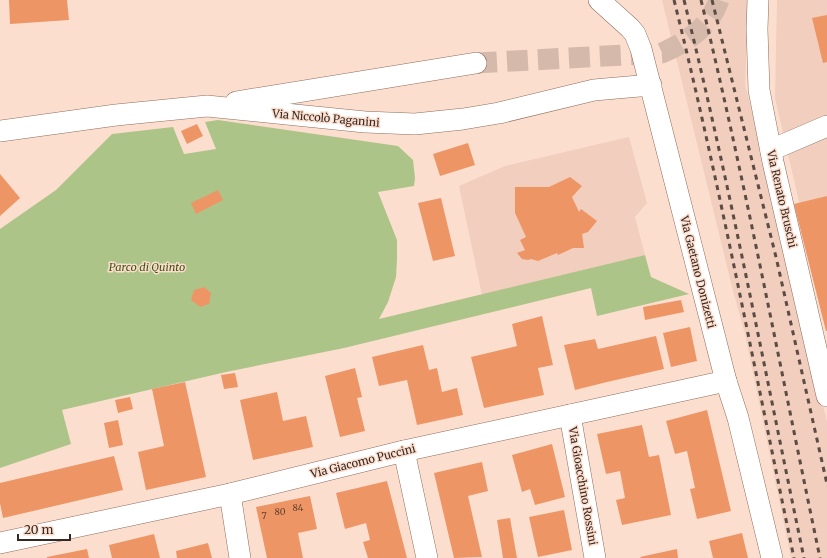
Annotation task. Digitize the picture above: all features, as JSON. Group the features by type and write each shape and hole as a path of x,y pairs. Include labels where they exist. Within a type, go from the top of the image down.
{"street":[{"name":"Via Gaetano Donizetti","path":"599,0 630,28 635,34 641,49 726,381 738,418 772,558"},
{"name":"Via Renato Bruschi","path":"758,0 758,90 827,396"},
{"path":"208,106 476,63"},
{"name":"Via Niccolò Paganini","path":"0,131 116,115 208,106 351,121 415,124 463,119 499,113 594,90 650,85"},
{"path":"771,150 827,126"},
{"name":"Via Giacomo Puccini","path":"0,543 230,494 404,451 726,381"},
{"name":"Via Gioacchino Rossini","path":"570,415 595,558"},
{"path":"404,451 427,558"},
{"path":"230,494 240,558"}],"shaded area":[{"path":"662,0 749,0 745,84 786,247 827,422 827,558 791,558 745,334 732,287"},
{"path":"777,0 827,0 827,310 807,236 775,98"},
{"path":"629,137 647,203 635,217 645,255 482,295 459,186 505,166"}],"green space":[{"name":"Parco di Quinto","path":"218,120 398,146 413,160 415,178 414,186 378,192 397,240 396,277 388,302 379,319 645,255 651,277 689,294 597,316 591,288 344,348 226,372 62,410 71,444 0,468 0,229 56,190 112,134 173,127 184,154 216,149 205,122"}],"building":[{"path":"9,0 67,0 69,20 10,24"},
{"path":"827,15 827,62 823,63 812,18"},
{"path":"197,124 203,136 187,144 181,131"},
{"path":"468,143 475,165 440,176 433,154"},
{"path":"0,174 20,198 0,216"},
{"path":"570,177 582,186 572,197 579,212 581,209 597,221 588,232 582,234 584,248 573,248 558,255 557,253 538,261 522,259 517,253 525,250 520,240 526,237 515,213 515,187 549,187"},
{"path":"218,190 223,200 196,214 191,203"},
{"path":"827,196 827,331 826,331 794,204"},
{"path":"441,198 455,256 433,261 418,203"},
{"path":"204,287 211,293 209,304 200,307 191,300 194,290"},
{"path":"681,300 684,312 645,320 643,307"},
{"path":"542,316 553,365 538,368 544,395 484,408 471,357 517,346 512,324"},
{"path":"690,327 697,361 671,367 663,333"},
{"path":"656,336 664,369 575,390 564,345 595,339 598,349"},
{"path":"423,345 429,370 437,368 442,392 457,388 463,415 417,425 407,380 379,386 372,357"},
{"path":"355,368 362,397 357,398 365,431 340,437 325,376"},
{"path":"235,373 238,387 224,389 221,375"},
{"path":"185,382 206,477 146,490 138,452 164,446 152,389"},
{"path":"277,392 283,421 306,416 313,447 253,460 240,400"},
{"path":"130,397 133,409 118,413 115,400"},
{"path":"707,410 731,511 697,519 690,489 695,488 687,451 675,454 666,421"},
{"path":"118,420 123,445 109,448 104,423"},
{"path":"642,425 649,457 659,455 671,515 622,525 616,500 625,498 620,471 606,474 597,434"},
{"path":"552,444 565,497 535,505 530,489 522,492 512,455"},
{"path":"114,456 123,490 3,518 0,503 0,483"},
{"path":"482,462 488,491 468,496 482,557 454,558 434,473"},
{"path":"387,481 407,558 368,558 363,542 370,540 366,523 345,529 336,493"},
{"path":"310,496 317,529 298,533 303,558 267,558 256,507"},
{"path":"564,510 572,550 538,557 529,517"},
{"path":"510,518 517,558 503,558 497,520"},
{"path":"742,533 748,558 713,558 709,541"},
{"path":"154,534 160,558 112,558 109,545"},
{"path":"208,543 212,558 177,558 176,551"},
{"path":"87,549 89,558 47,558 47,557"},
{"path":"677,549 678,558 640,557"}],"tunnel":[{"path":"476,63 662,53 689,39 704,26 715,10 719,0"}],"railway":[{"path":"674,0 707,139 794,558"},
{"path":"684,0 717,139 804,558"},
{"path":"701,0 748,209 820,558"},
{"path":"712,0 776,257 827,484"}]}
